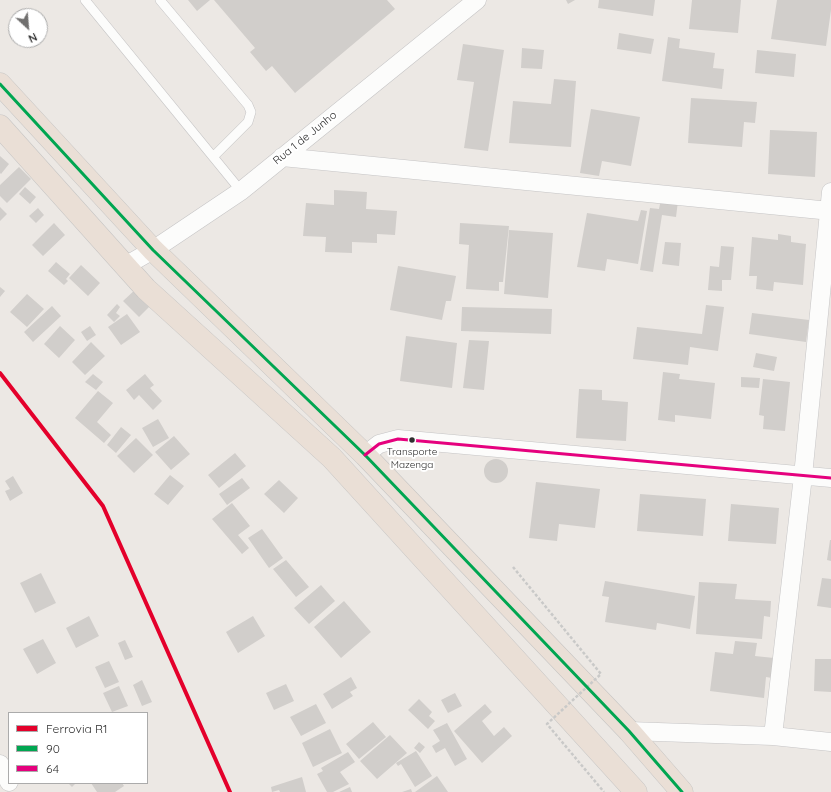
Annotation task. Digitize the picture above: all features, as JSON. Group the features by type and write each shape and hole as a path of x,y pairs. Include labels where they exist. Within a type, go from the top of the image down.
{"highway":[{"path":"0,84 153,250 365,455 629,731 682,792"},
{"path":"0,126 146,289 332,458 636,792"}],"street":[{"name":"Rua 1 de Junho","path":"125,266 153,250 241,191 477,0"},
{"path":"282,157 830,211"},
{"path":"773,736 802,476 831,192"},
{"path":"365,455 379,444 398,440 831,478"},
{"path":"629,731 773,736 831,742"},
{"path":"0,764 8,780"}],"lane":[{"path":"85,0 214,156 241,191"},
{"path":"160,0 248,106 251,112 248,122 214,156"}],"path":[{"path":"514,567 601,674 547,724 604,792"}],"building":[{"path":"188,0 210,0 197,11"},
{"path":"214,0 387,0 395,9 295,93 272,66 266,71 250,52 255,48"},
{"path":"566,0 575,0 568,4"},
{"path":"599,0 655,0 653,16 598,8"},
{"path":"692,0 741,0 738,33 689,29"},
{"path":"777,0 831,0 826,46 771,39"},
{"path":"619,33 654,39 651,54 617,49"},
{"path":"668,37 680,39 679,48 715,53 713,68 724,69 722,89 662,81"},
{"path":"463,44 504,50 488,151 464,148 474,82 457,80"},
{"path":"522,48 544,50 542,69 521,68"},
{"path":"757,50 796,54 794,77 755,73"},
{"path":"554,79 576,81 571,147 509,143 513,101 551,104"},
{"path":"691,98 757,102 755,123 744,122 742,147 688,143"},
{"path":"591,109 640,117 631,166 602,161 599,176 580,173"},
{"path":"770,130 817,132 815,177 768,174"},
{"path":"0,156 9,164 1,174 0,173"},
{"path":"19,167 31,179 7,203 0,196 0,185"},
{"path":"25,187 36,197 30,204 19,194"},
{"path":"334,190 367,192 366,209 397,211 395,235 377,234 377,243 352,242 352,253 325,252 326,237 303,236 306,203 334,205"},
{"path":"661,199 678,201 676,217 662,215 653,272 640,270 650,208 659,209"},
{"path":"0,207 7,214 0,221"},
{"path":"38,208 44,215 36,223 29,216"},
{"path":"641,210 647,211 638,264 607,259 605,271 577,267 587,213 638,221"},
{"path":"54,223 65,235 43,256 32,245"},
{"path":"460,223 509,226 503,282 499,282 499,291 466,289 469,245 459,244"},
{"path":"509,230 553,233 548,298 504,294"},
{"path":"778,234 791,236 791,242 806,244 803,285 774,282 773,291 756,289 757,276 749,276 752,237 778,240"},
{"path":"665,242 681,243 679,266 662,264"},
{"path":"721,246 734,247 731,280 722,280 722,291 708,290 710,266 719,267"},
{"path":"56,262 70,274 66,279 68,281 64,285 48,271"},
{"path":"81,265 100,283 88,296 69,278"},
{"path":"398,266 456,276 451,301 446,301 442,320 390,310"},
{"path":"0,287 5,291 0,297"},
{"path":"137,288 152,304 139,317 123,301"},
{"path":"27,294 44,309 27,327 10,312"},
{"path":"117,304 120,307 116,313 120,316 114,322 107,315"},
{"path":"706,305 724,307 718,351 690,347 688,365 633,359 637,327 702,334"},
{"path":"52,306 61,316 33,342 24,332"},
{"path":"462,307 552,309 551,334 461,331"},
{"path":"752,313 809,320 806,342 749,334"},
{"path":"127,314 140,332 121,345 108,327"},
{"path":"60,326 75,340 59,358 44,344"},
{"path":"90,326 96,335 87,341 81,332"},
{"path":"406,336 457,343 452,388 400,381"},
{"path":"469,340 489,341 484,390 463,388"},
{"path":"91,342 105,356 85,375 72,362"},
{"path":"756,353 777,357 774,371 753,367"},
{"path":"663,372 680,374 679,379 715,383 711,419 675,415 675,422 658,420"},
{"path":"93,374 103,382 96,390 85,382"},
{"path":"145,374 154,385 150,388 162,401 153,410 139,395 134,400 126,390"},
{"path":"741,377 760,378 759,388 741,387"},
{"path":"763,379 790,382 785,431 763,429 764,416 759,415"},
{"path":"579,389 602,390 602,400 628,402 626,441 576,438"},
{"path":"98,391 113,403 97,422 111,435 104,443 75,418"},
{"path":"158,419 169,438 153,447 142,428"},
{"path":"121,427 131,435 116,453 107,445"},
{"path":"174,436 190,454 171,470 155,452"},
{"path":"136,438 153,455 134,473 117,456"},
{"path":"235,453 246,466 219,488 208,475"},
{"path":"496,459 505,462 508,471 505,480 496,483 487,480 484,471 487,462"},
{"path":"170,475 184,486 168,505 154,494"},
{"path":"13,476 23,493 10,501 5,491 10,489 5,481"},
{"path":"242,478 250,488 227,505 219,494"},
{"path":"279,480 298,498 284,513 264,494"},
{"path":"536,482 600,489 595,528 559,524 557,541 529,538"},
{"path":"640,494 706,499 703,536 637,531"},
{"path":"232,503 250,526 238,535 249,548 242,554 212,519"},
{"path":"731,504 779,508 776,544 728,541"},
{"path":"262,529 283,558 269,568 248,538"},
{"path":"831,540 831,561 827,560"},
{"path":"286,560 309,587 296,597 273,569"},
{"path":"41,573 56,603 35,613 20,583"},
{"path":"822,578 831,579 831,608 817,606"},
{"path":"605,581 695,596 690,629 657,623 656,630 605,622 609,597 602,596"},
{"path":"699,582 737,584 735,599 771,601 770,617 764,616 762,639 696,634"},
{"path":"321,585 335,601 309,624 294,608"},
{"path":"344,601 371,632 341,658 314,627"},
{"path":"89,616 99,636 76,648 66,628"},
{"path":"253,616 265,636 238,653 226,632"},
{"path":"43,639 56,663 37,674 23,649"},
{"path":"125,640 133,657 125,660 118,643"},
{"path":"735,641 757,643 755,656 774,658 772,678 766,677 764,698 710,691 715,652 733,654"},
{"path":"815,659 831,659 831,692 814,691"},
{"path":"109,661 119,682 105,688 95,667"},
{"path":"351,677 357,688 350,692 353,696 332,709 323,694"},
{"path":"142,680 152,702 142,706 133,685"},
{"path":"286,684 294,701 274,710 266,693"},
{"path":"119,686 128,706 112,712 103,693"},
{"path":"455,693 462,706 448,713 441,700"},
{"path":"419,699 432,712 429,716 435,721 428,729 408,710"},
{"path":"316,704 326,723 301,736 290,717"},
{"path":"485,704 492,712 482,721 494,736 504,727 512,736 482,763 454,731"},
{"path":"373,722 386,737 359,759 346,744"},
{"path":"447,723 467,759 455,766 445,748 436,753 432,746 440,741 433,730"},
{"path":"330,729 342,753 313,767 302,743"},
{"path":"390,735 407,753 377,779 360,761"},
{"path":"419,742 425,747 420,753 414,748"},
{"path":"416,751 432,776 415,787 401,764 398,766 396,763"},
{"path":"348,752 355,762 340,772 349,784 333,792 327,792 317,774 323,771 321,768"},
{"path":"437,776 448,792 415,792"},
{"path":"302,777 306,792 280,792 279,790 272,792 271,787"},
{"path":"92,784 123,784 124,786 115,792 97,792"},
{"path":"350,787 352,792 339,792"},
{"path":"411,789 412,792 402,792"}],"rail line":[{"name":"R1","path":"0,373 103,506 230,792"}],"transit line":[{"name":"90","path":"0,84 153,250 365,455 629,731 682,792"},
{"name":"64","path":"365,455 379,444 398,439 831,478"}],"place":[{"name":"Transporte Mazenga","path":"412,440"}]}
